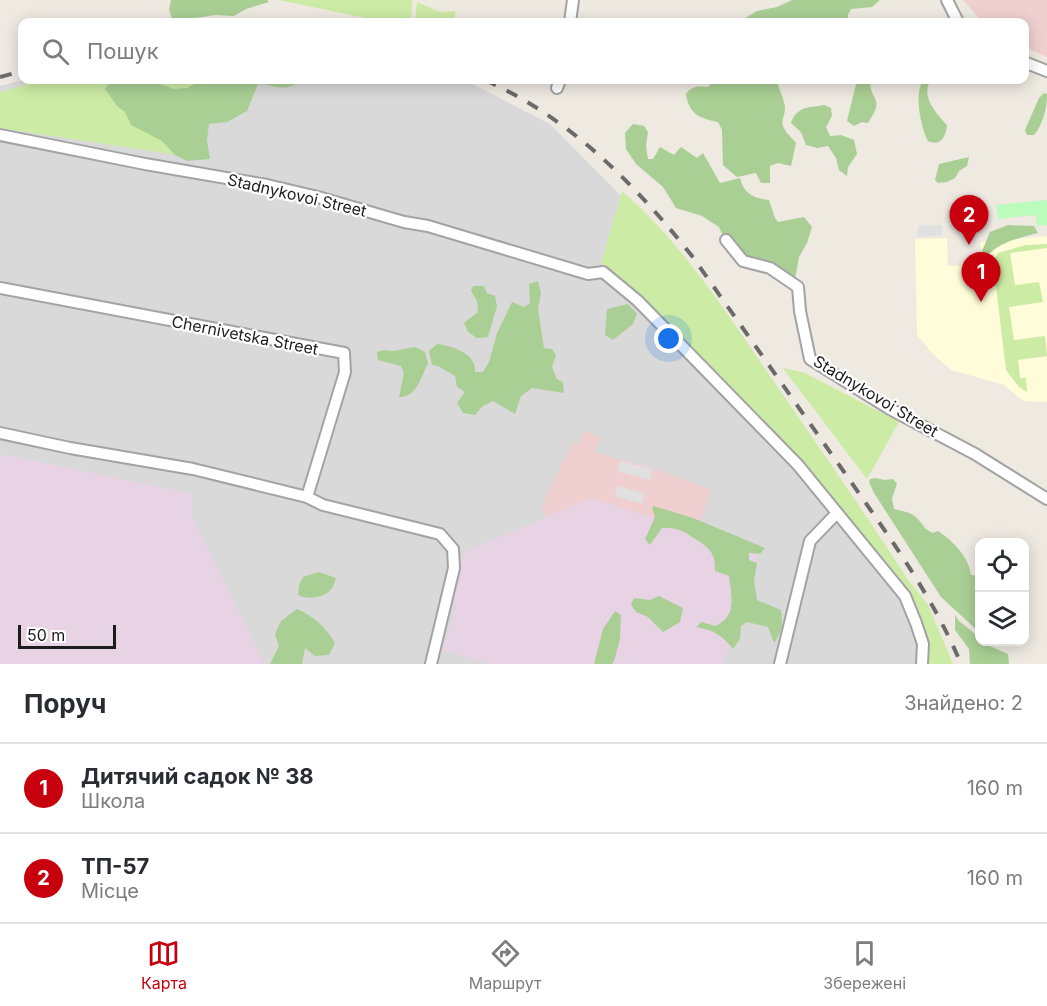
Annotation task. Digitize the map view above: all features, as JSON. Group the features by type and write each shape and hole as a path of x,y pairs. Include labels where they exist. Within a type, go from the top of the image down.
{"street":[{"path":"571,18 573,0"},
{"path":"947,0 956,18"},
{"path":"1029,64 1047,71"},
{"name":"Stadnykovoi Street","path":"0,135 145,164 267,185 404,222 428,226 588,274 603,272 638,301 798,465 904,596 923,644 922,664"},
{"name":"Stadnykovoi Street","path":"726,240 743,261 770,268 798,287 800,311 810,359 890,409 975,454 1047,499"},
{"name":"Chernivetska Street","path":"0,288 344,353 345,372 307,496"},
{"path":"0,433 70,448 193,469 307,496 323,505 440,534 453,549 454,568 431,664"},
{"path":"780,664 810,541 837,513"}],"shaded area":[{"path":"963,0 1047,0 1047,57 1029,49 1029,18 979,18"},
{"path":"18,81 18,84 473,84 550,124 678,253 925,609 947,664 0,664 0,86"},
{"path":"942,225 942,235 918,237 918,226"},
{"path":"1047,236 1047,402 1023,401 1004,385 951,370 917,335 915,239 947,238 948,266 984,264 980,242"},
{"path":"584,430 600,438 594,452 667,473 711,490 698,527 648,517 591,498 546,517 542,505 572,443 578,445"},
{"path":"0,454 193,494 191,515 264,664 0,664"},
{"path":"620,461 653,470 650,480 617,471"},
{"path":"618,486 645,494 642,504 615,496"},
{"path":"591,498 648,517 698,527 760,546 733,640 721,664 490,664 442,650 455,612 454,597 462,556 467,551"}],"green space":[{"path":"171,0 267,0 269,2 246,9 234,16 172,18 169,10"},
{"path":"279,0 412,0 411,18 366,18"},
{"path":"792,0 880,0 872,7 851,9 848,18 745,18 757,11 777,7"},
{"path":"417,2 440,12 455,11 455,18 415,18"},
{"path":"29,84 208,84 203,159 0,128 0,92"},
{"path":"109,84 160,84 174,89 187,88 194,84 258,84 247,111 227,122 209,124 207,140 210,159 187,161 175,155 162,141 131,125 125,112 117,106 105,89"},
{"path":"264,84 296,84 281,88"},
{"path":"711,84 778,84 785,106 783,125 796,143 791,166 778,163 770,166 770,183 761,183 756,173 737,177 723,165 722,130 718,122 700,117 692,111 687,101 686,94 690,89 708,87"},
{"path":"856,84 871,84 877,104 868,123 862,122 854,126 847,121"},
{"path":"929,84 928,98 934,110 947,125 944,136 936,143 928,141 923,128 919,101 921,85"},
{"path":"1044,93 1047,94 1047,99 1042,121 1034,135 1027,135 1025,130 1039,98"},
{"path":"824,105 831,108 832,116 826,127 830,136 841,135 854,140 857,154 848,167 847,176 839,170 836,158 828,146 817,148 806,145 801,132 791,123 796,113"},
{"path":"633,124 644,126 648,132 646,146 648,159 653,159 660,147 674,155 681,147 697,158 703,153 720,183 740,178 744,188 750,194 769,200 778,222 804,217 812,227 799,257 795,279 766,270 726,242 719,227 702,216 676,208 663,187 636,164 626,149 625,133"},
{"path":"969,157 967,166 959,171 955,178 938,183 935,180 939,164"},
{"path":"622,191 664,232 737,327 909,581 928,605 953,664 929,664 920,620 904,586 808,469 735,391 601,263"},
{"path":"1047,200 1047,225 1037,226 1035,215 998,219 996,205"},
{"path":"1008,225 1034,226 1038,233 1004,244 986,257 982,251 990,232"},
{"path":"1047,244 1047,248 1010,253 1015,285 1039,282 1043,302 1009,307 1014,340 1045,336 1047,356 1018,360 1020,378 1026,378 1027,392 1019,387 1006,370 993,262 998,253 1026,245"},
{"path":"538,281 541,293 538,309 544,348 552,349 556,355 552,367 557,379 563,382 564,393 532,388 521,396 515,414 493,401 483,406 475,415 463,413 457,403 465,392 457,387 455,376 432,365 429,351 437,344 457,349 470,358 475,372 483,372 489,362 497,333 512,302 524,307 530,303 529,284"},
{"path":"473,286 484,286 487,293 495,296 497,306 488,337 477,338 468,332 464,323 478,312 477,301 471,291"},
{"path":"628,304 637,314 633,324 613,340 605,335 607,309"},
{"path":"415,347 425,352 428,363 414,390 405,397 399,397 404,373 401,366 378,360 377,352"},
{"path":"783,368 805,373 899,422 867,479"},
{"path":"870,479 893,479 897,484 892,498 894,509 913,515 928,530 933,533 938,531 944,535 964,556 971,575 975,576 975,628 941,597 874,493"},
{"path":"654,506 693,518 765,548 760,554 749,553 749,560 757,563 754,581 757,600 781,610 781,627 774,643 768,627 747,622 741,626 740,639 733,649 717,634 696,627 702,622 715,626 727,617 732,598 729,576 715,571 713,556 709,550 681,531 662,528 650,545 645,539 655,517 652,508"},
{"path":"319,572 336,578 333,587 325,594 316,597 298,595 303,577"},
{"path":"659,596 683,608 680,622 663,632 648,617 636,612 631,605 634,598 650,600"},
{"path":"297,609 319,623 335,643 329,655 315,656 305,648 302,664 270,664 279,646 275,634 281,621"},
{"path":"615,611 621,615 620,639 614,661 612,664 594,664 603,629"},
{"path":"955,615 975,634 975,646 989,646 1008,654 1009,664 970,664 969,649 955,630"}],"railway":[{"path":"0,77 18,72"},
{"path":"493,84 545,113 599,155 648,203 692,256 891,539 922,588 961,664"}],"place":[{"name":"ТП-57","path":"969,245"},
{"name":"Дитячий садок № 38","path":"981,302"}]}
